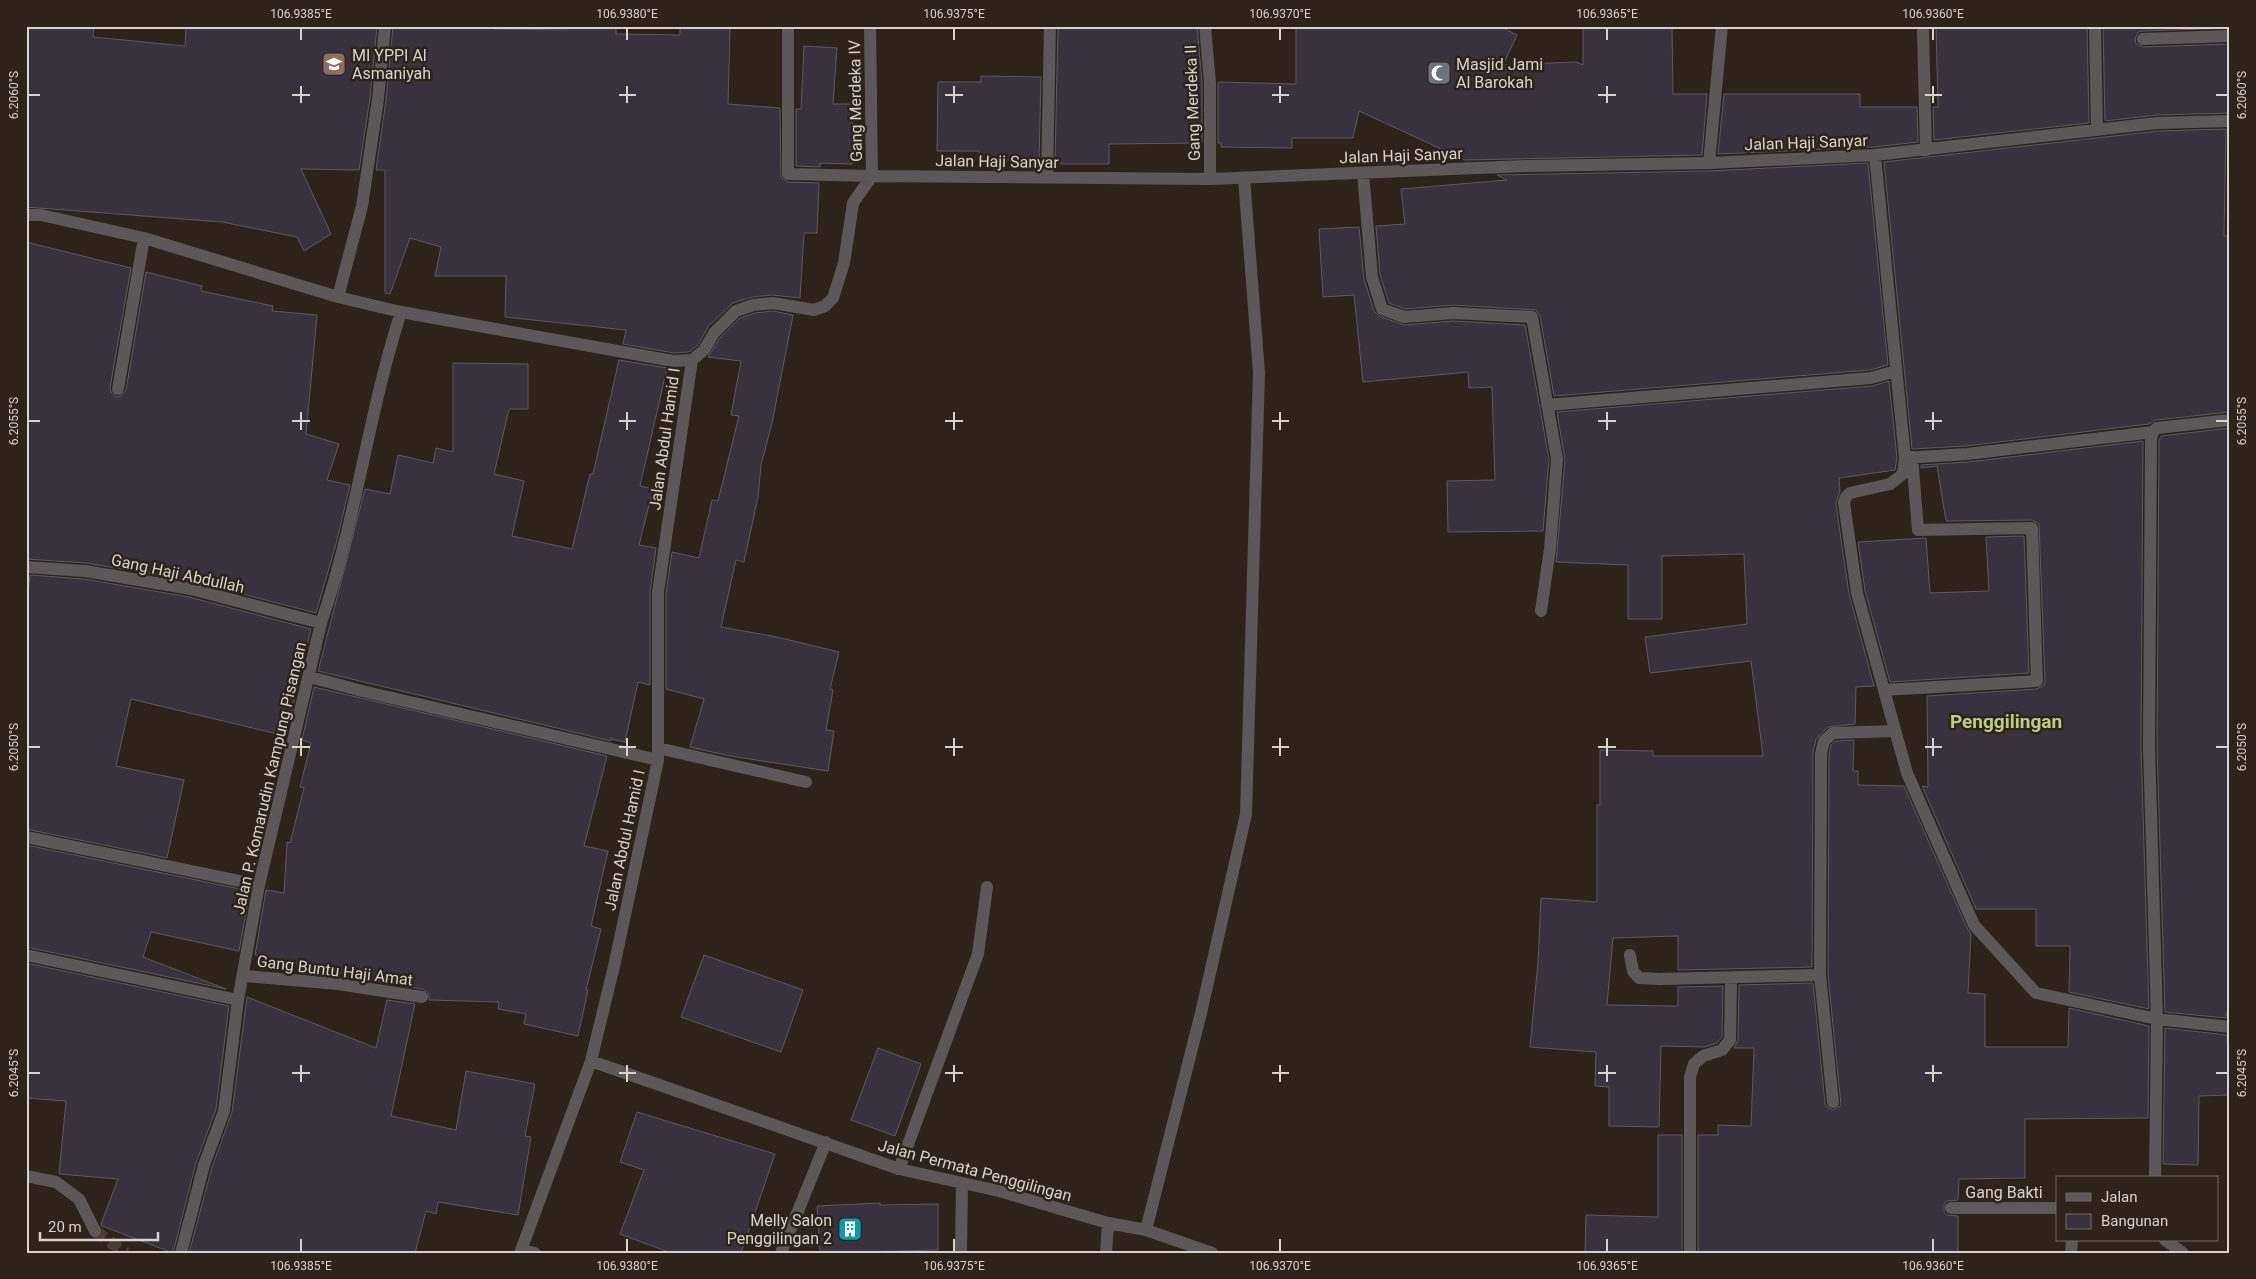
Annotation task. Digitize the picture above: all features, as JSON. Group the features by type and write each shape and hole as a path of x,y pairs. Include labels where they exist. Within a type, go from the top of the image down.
{"street":[{"path":"338,297 362,206 378,99 385,26"},
{"name":"Jalan Haji Sanyar","path":"788,26 788,174 1210,179 1709,162 1875,155 2156,123 2230,121"},
{"name":"Gang Merdeka IV","path":"870,26 872,176"},
{"path":"1047,178 1050,26"},
{"name":"Gang Merdeka II","path":"1205,26 1210,83 1210,179"},
{"path":"1709,162 1722,26"},
{"path":"2095,26 2097,130"},
{"path":"1924,31 1926,150"},
{"path":"2143,39 2230,36"},
{"path":"1875,155 1896,371 1918,530 2032,528 2037,681 1884,690"},
{"path":"1363,173 1372,277 1382,309 1404,316 1453,313 1532,316 1556,459 1550,549 1541,611"},
{"path":"26,214 40,215 144,238 338,297 401,312 673,361 692,360 704,350 714,333 736,311 754,305 773,303 814,310 825,306 833,298 844,263 853,203 872,176"},
{"path":"1146,1230 1201,1013 1246,814 1260,373 1244,178"},
{"path":"118,389 144,238"},
{"name":"Jalan P. Komarudin Kampung Pisangan","path":"181,1253 204,1165 224,1111 238,1000 244,976 259,885 288,759 310,677 321,623 334,583 386,359 401,312"},
{"name":"Jalan Abdul Hamid I","path":"521,1251 591,1061 615,962 658,754 658,592 692,360"},
{"path":"1547,405 1871,378 1896,371"},
{"path":"2155,1176 2156,1019 2149,747 2151,439 2153,432 2157,428 2230,420"},
{"path":"1909,458 1975,453 2153,432"},
{"path":"1909,458 1903,474 1890,484 1850,493 1844,503 1857,593 1907,773 1974,924 2036,993 2156,1019 2230,1027"},
{"name":"Gang Haji Abdullah","path":"26,567 85,571 191,588 321,623"},
{"path":"310,677 362,691 658,754 806,782"},
{"path":"1833,1102 1820,975 1821,754 1824,741 1833,733 1895,731"},
{"path":"26,837 259,885"},
{"path":"899,1169 978,954 987,887"},
{"path":"1630,954 1633,971 1640,978 1731,978 1820,975"},
{"path":"26,955 238,1000"},
{"name":"Gang Buntu Haji Amat","path":"244,976 338,984 422,997"},
{"path":"1690,1253 1690,1076 1694,1064 1703,1056 1722,1050 1730,1040 1731,978"},
{"name":"Jalan Permata Penggilingan","path":"591,1061 899,1169 999,1191 1108,1223 1146,1230 1212,1253"},
{"path":"781,1253 826,1142"},
{"path":"26,1176 56,1182 79,1198 95,1231"},
{"path":"961,1253 962,1183"},
{"name":"Gang Bakti","path":"1951,1208 2056,1208"},
{"path":"1106,1253 1108,1223"},
{"path":"2168,1242 2183,1253"},
{"path":"521,1251 536,1253"}],"building":[{"path":"26,26 94,26 93,37 185,46 186,26 377,26 370,98 359,170 301,169 331,234 304,251 297,237 222,222 26,207"},
{"path":"393,26 567,30 569,26 616,28 616,34 680,35 680,26 730,26 728,104 780,108 781,178 788,182 819,183 817,233 804,233 800,298 772,295 752,297 733,303 708,327 698,345 689,352 674,353 623,344 626,330 505,317 506,276 435,276 441,247 410,238 390,294 385,293 385,170 376,170 386,100"},
{"path":"1058,26 1197,26 1202,83 1202,143 1109,144 1109,164 1060,164 1060,161 1055,161"},
{"path":"1296,26 1499,26 1517,35 1503,65 1576,62 1583,65 1583,26 1672,26 1673,94 1707,94 1702,155 1465,160 1359,111 1353,138 1292,138 1292,148 1221,147 1221,143 1218,143 1218,82 1296,84"},
{"path":"1936,26 2087,26 2089,123 1934,140 1933,107 1938,107"},
{"path":"2103,26 2230,26 2230,28 2143,31 2138,32 2135,39 2136,44 2143,47 2230,44 2230,113 2157,115 2105,121"},
{"path":"804,46 837,48 833,104 853,104 852,164 820,163 820,167 796,166 796,109 801,109"},
{"path":"981,76 1041,77 1039,161 979,159 979,151 937,151 938,82 981,82"},
{"path":"1724,94 1860,94 1860,107 1917,107 1918,142 1874,147 1718,154"},
{"path":"2226,129 2224,236 2230,236 2230,412 2156,420 2149,424 1966,446 1912,449 1884,162 2158,131"},
{"path":"1868,163 1888,365 1870,370 1554,396 1540,316 1536,310 1453,305 1405,309 1389,303 1380,275 1376,226 1405,224 1401,189 1507,180 1497,175 1709,171"},
{"path":"1359,227 1364,279 1374,311 1379,316 1404,325 1453,321 1525,325 1549,459 1543,531 1448,532 1447,481 1495,480 1492,387 1469,388 1468,372 1363,382 1354,295 1323,297 1319,229"},
{"path":"26,242 131,268 110,388 116,397 121,396 126,390 146,272 202,286 201,291 273,306 272,311 317,315 306,434 339,444 327,480 350,485 336,544 316,613 192,581 86,563 26,559"},
{"path":"773,311 793,315 772,423 761,465 758,497 744,562 736,560 721,627 777,637 839,652 830,689 833,690 826,730 834,731 828,771 730,756 690,747 704,699 666,689 666,593 672,552 699,558 712,500 718,501 739,416 731,415 741,361 708,357 720,338 740,318 755,313"},
{"path":"619,360 667,368 640,486 653,489 639,545 656,548 650,592 650,685 638,682 625,742 611,739 611,741 318,671 365,489 390,494 398,455 433,463 436,448 453,452 453,363 528,364 528,409 509,409 494,474 524,481 512,536 572,549 590,474 593,474"},
{"path":"1889,381 1897,458 1895,470 1839,478 1840,491 1836,504 1849,594 1874,686 1856,687 1855,724 1828,727 1816,739 1813,752 1812,967 1678,970 1678,936 1613,938 1607,1005 1678,1006 1678,987 1723,986 1722,1037 1717,1043 1705,1047 1661,1046 1659,1127 1609,1126 1609,1087 1595,1086 1596,1052 1530,1047 1538,962 1541,898 1597,902 1597,805 1600,805 1600,750 1653,751 1653,756 1763,756 1751,661 1650,673 1645,637 1747,624 1744,554 1662,556 1662,619 1628,619 1628,565 1556,562 1565,460 1557,412 1872,386"},
{"path":"2230,428 2230,735 2228,773 2230,773 2230,1013 2226,1013 2226,1018 2165,1012 2157,747 2159,440 2161,436"},
{"path":"2143,441 2141,747 2149,1009 2069,992 2070,946 2036,946 2036,909 1976,909 1922,786 1928,787 1927,696 2037,689 2044,685 2045,681 2039,524 2032,520 1946,521 1937,466 1921,468 1921,465 1968,462"},
{"path":"2024,536 2029,673 1890,682 1865,591 1858,542 1926,538 1930,593 1989,591 1986,537"},
{"path":"30,575 84,579 189,597 311,629 286,736 131,699 116,766 184,780 167,858 26,829 26,608"},
{"path":"314,687 607,756 584,846 608,851 591,926 601,929 586,990 588,990 578,1036 524,1024 526,1014 498,1009 499,1002 429,1000 429,994 423,989 390,984 255,955 266,890 284,893 287,842 290,843 304,788 300,787 311,743 302,740"},
{"path":"1854,740 1853,771 1858,771 1858,785 1904,786 1971,934 1968,993 1985,994 1985,1047 2068,1047 2069,1008 2149,1026 2148,1118 2025,1119 2025,1178 1959,1179 1958,1200 1947,1201 1944,1204 1944,1212 1947,1215 1958,1216 1958,1253 1698,1253 1698,1135 1718,1135 1718,1125 1751,1126 1754,1048 1734,1048 1738,1040 1739,985 1813,983 1825,1103 1827,1107 1833,1110 1841,1105 1828,975 1829,755 1831,745 1836,741"},
{"path":"26,845 250,891 239,951 151,932 143,957 226,989 26,947"},
{"path":"704,955 803,990 781,1052 681,1017"},
{"path":"26,963 229,1006 216,1109 196,1163 173,1253 102,1226 101,1224 118,1179 59,1174 66,1101 26,1098"},
{"path":"247,997 376,1048 387,1000 415,1004 391,1116 456,1130 466,1071 535,1084 525,1136 531,1137 518,1215 438,1202 436,1214 426,1211 415,1253 189,1253 212,1167 232,1112"},
{"path":"2165,1028 2227,1035 2230,1095 2199,1096 2198,1165 2163,1164"},
{"path":"878,1048 921,1064 895,1136 851,1120"},
{"path":"637,1112 775,1154 741,1253 671,1253 620,1234 644,1170 620,1162"},
{"path":"1658,1135 1682,1135 1682,1253 1585,1253 1586,1215 1658,1217"},
{"path":"880,1203 880,1205 938,1204 938,1250 820,1253 817,1206"}],"tunnel":[{"path":"95,1231 126,1253"}],"place":[{"name":"MI YPPI Al Asmaniyah","path":"334,64"},
{"name":"Masjid Jami Al Barokah","path":"1439,73"},
{"name":"Melly Salon Penggilingan 2","path":"850,1229"}],"district":[{"name":"Penggilingan","path":"2006,721"}]}
